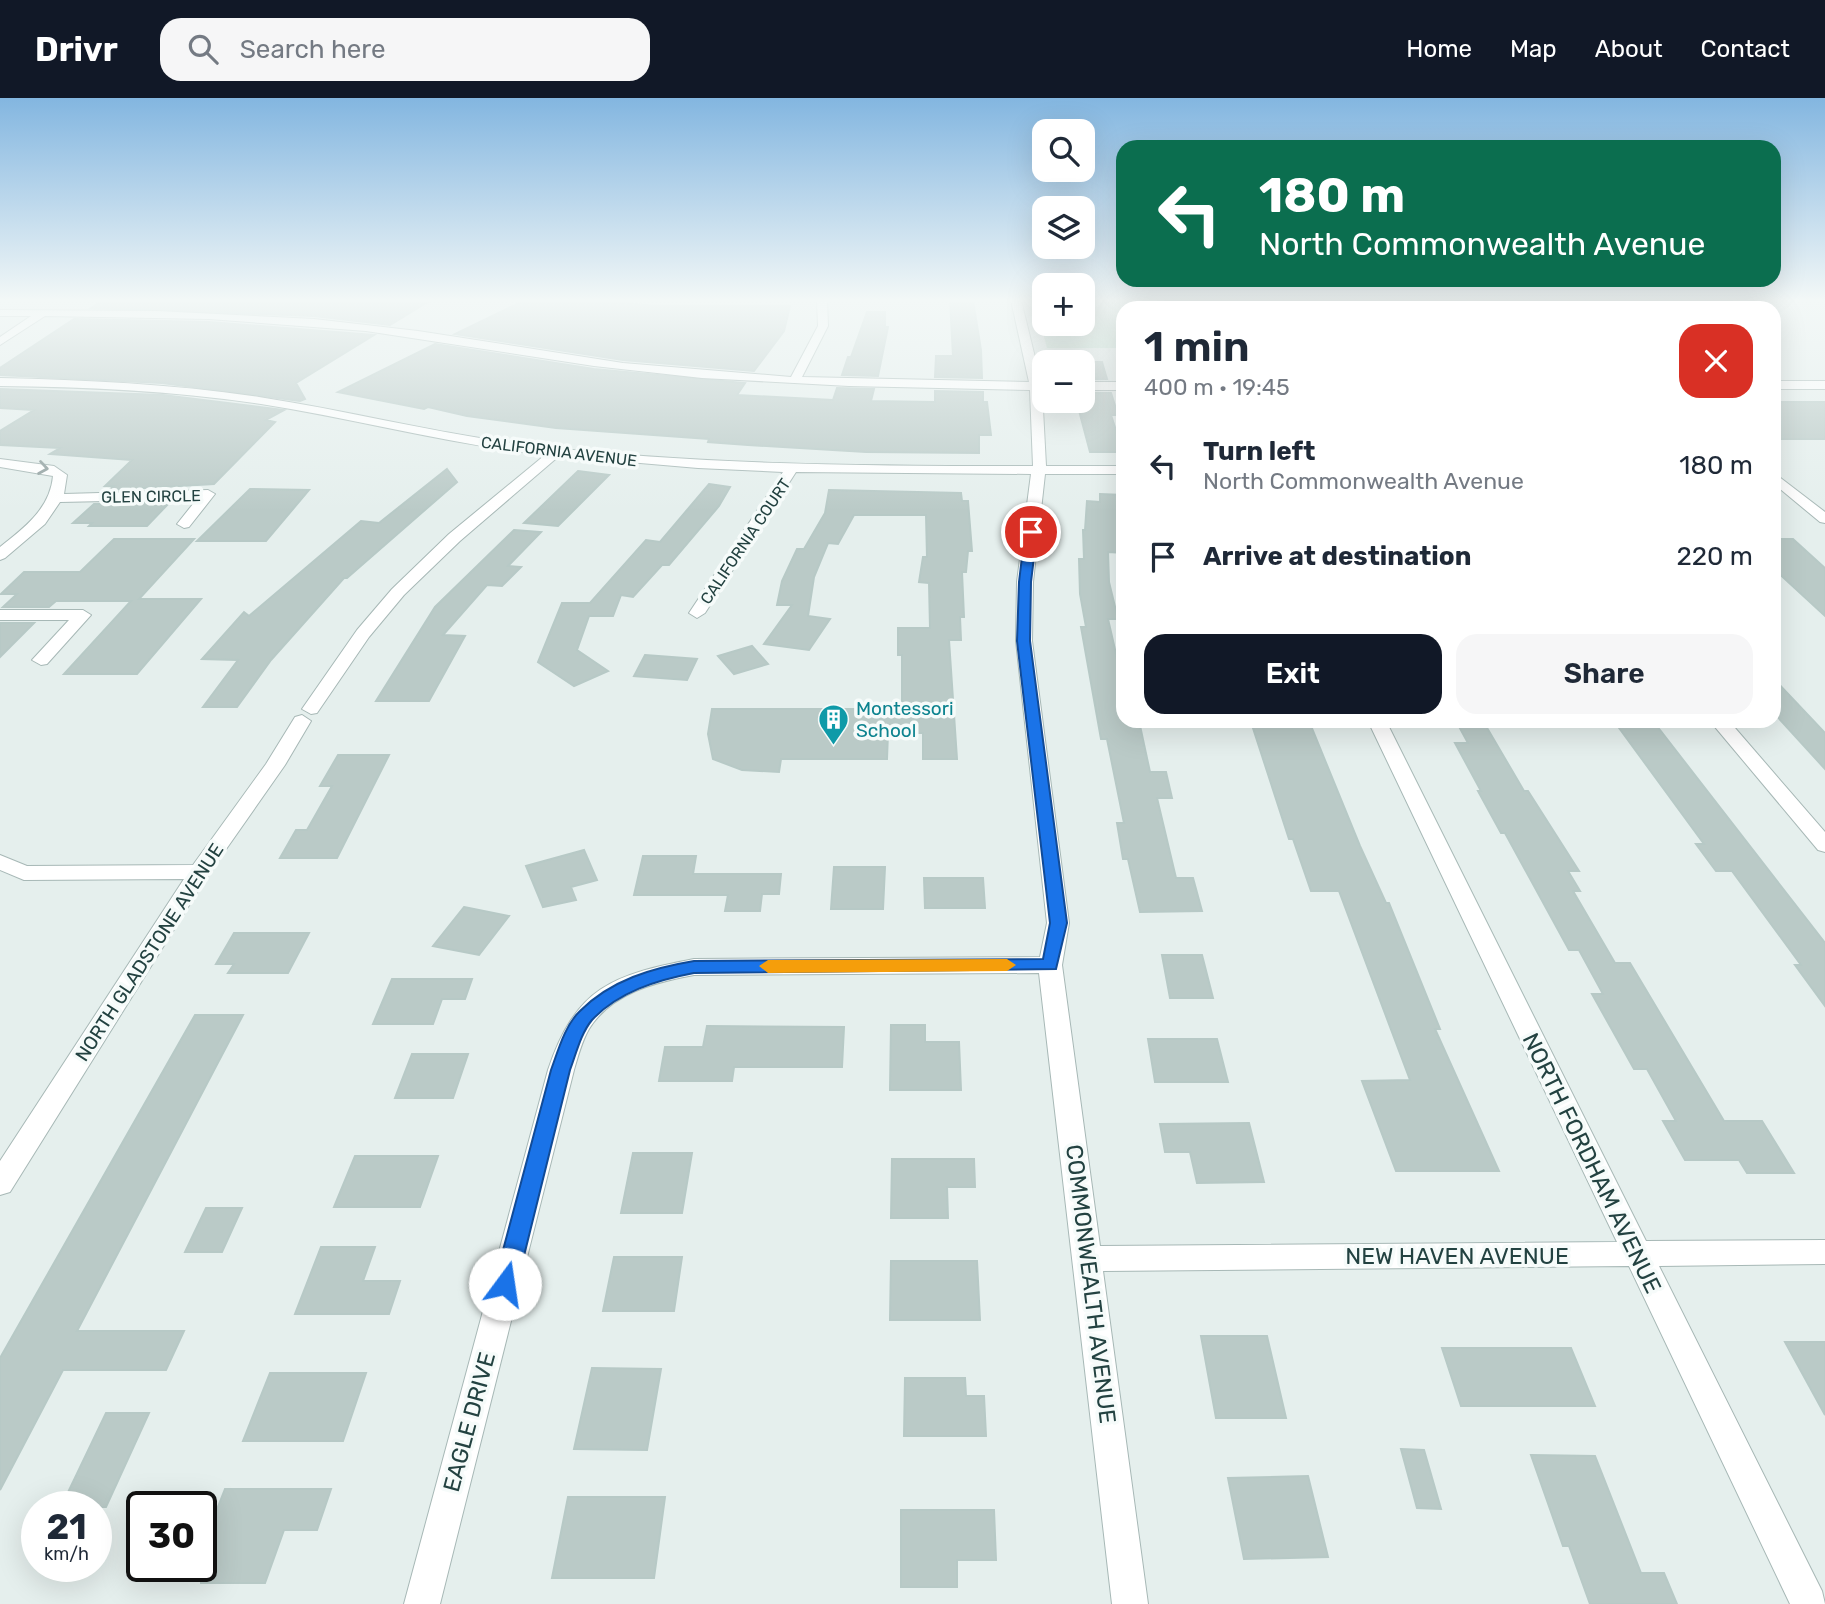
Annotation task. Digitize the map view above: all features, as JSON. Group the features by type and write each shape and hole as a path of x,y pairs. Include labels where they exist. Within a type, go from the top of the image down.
{"street":[{"path":"658,370 795,380 1032,386"},
{"path":"795,380 800,370"},
{"name":"CALIFORNIA AVENUE","path":"0,382 71,382 201,392 296,406 482,443 717,466 952,471 1116,470"},
{"path":"1781,385 1825,385"},
{"path":"1095,386 1116,386"},
{"name":"COMMONWEALTH AVENUE","path":"1040,413 1040,461 1025,582 1024,641 1058,923 1050,965 1130,1604"},
{"name":"NORTH GLADSTONE AVENUE","path":"0,1184 199,872 377,616 423,566 556,452"},
{"path":"0,463 54,470 60,475 57,498 33,528 0,555"},
{"name":"CALIFORNIA COURT","path":"696,613 792,468"},
{"path":"1781,484 1825,519"},
{"name":"GLEN CIRCLE","path":"57,498 208,494 184,524"},
{"path":"0,615 83,615 41,660"},
{"name":"NORTH FORDHAM AVENUE","path":"1380,728 1809,1604"},
{"path":"1725,728 1825,845"},
{"path":"0,863 24,873 199,872"},
{"name":"EAGLE DRIVE","path":"422,1604 561,1070 571,1042 585,1017 621,989 663,973 694,967 1050,965"},
{"name":"NEW HAVEN AVENUE","path":"1088,1259 1825,1252"}],"building":[{"path":"0,370 317,370 296,383 305,399 300,401 162,383 0,375"},
{"path":"382,370 608,370 745,383 737,395 833,400 837,388 874,389 871,401 935,402 935,391 983,392 983,402 987,402 991,435 979,435 979,453 866,452 748,445 708,442 709,439 556,428 467,416 428,407 424,409 338,392"},
{"path":"844,370 879,370 878,376 842,375"},
{"path":"935,370 982,370 982,378 935,377"},
{"path":"1095,370 1104,370 1107,379 1095,379"},
{"path":"0,389 163,395 284,410 266,420 275,422 214,484 109,490 114,486 105,486 132,460 50,454 60,448 0,445 0,431 34,410 0,408"},
{"path":"1095,393 1111,393 1116,409 1116,415 1111,415 1116,430 1116,452 1090,452 1080,413 1095,413"},
{"path":"1781,402 1825,402 1825,439 1781,439"},
{"path":"447,469 457,482 344,578 271,660 237,707 203,707 238,660 202,659 244,612 249,616 361,521 379,523"},
{"path":"578,471 609,475 558,526 524,523"},
{"path":"709,484 730,487 719,506 669,565 662,565 633,597 621,595 613,616 589,616 577,650 608,671 574,686 538,662 562,603 590,603 646,540 660,542"},
{"path":"250,489 309,490 266,541 197,541"},
{"path":"829,490 961,493 962,501 968,501 972,551 968,551 966,572 962,572 964,617 960,617 961,640 949,640 957,759 923,759 923,733 888,733 887,759 781,759 779,772 742,770 713,759 708,734 712,709 902,709 902,655 898,655 898,628 930,628 929,583 919,582 923,557 927,557 926,515 854,515 838,544 828,543 814,577 808,616 830,619 809,650 764,644 792,605 777,605 782,581 797,549 804,549 825,513"},
{"path":"1100,494 1116,495 1116,552 1108,552 1109,582 1116,619 1108,619 1116,654 1116,728 1141,728 1150,772 1166,772 1172,798 1157,798 1176,878 1193,878 1202,911 1140,912 1128,859 1123,859 1117,823 1124,823 1107,739 1101,739 1081,627 1086,627 1080,594 1079,559 1084,559 1083,530 1087,501 1100,502"},
{"path":"170,502 147,526 89,526 92,523 73,523 94,504"},
{"path":"514,530 541,532 508,566 521,567 502,586 487,585 443,635 465,636 429,701 376,701 435,607"},
{"path":"114,539 194,539 139,599 201,599 137,674 64,674 131,601 56,601 49,607 3,607 17,594 1,594 24,572 80,572"},
{"path":"1781,539 1793,539 1825,568 1825,616 1781,575"},
{"path":"0,623 34,623 0,657"},
{"path":"752,646 768,664 734,674 718,656"},
{"path":"645,655 697,659 687,680 634,676"},
{"path":"1781,686 1825,733 1825,769 1781,721"},
{"path":"1253,728 1312,728 1360,846 1386,903 1389,903 1440,1029 1435,1029 1499,1171 1396,1171 1362,1081 1410,1080 1339,891 1311,891 1293,839 1289,839"},
{"path":"1460,728 1487,728 1524,791 1528,791 1579,871 1568,871 1580,891 1573,891 1615,963 1630,963 1724,1121 1762,1121 1794,1173 1747,1173 1739,1160 1685,1160 1663,1121 1676,1121 1647,1069 1634,1069 1592,994 1603,994 1579,950 1569,950 1505,833 1501,833 1478,791 1481,791 1455,743 1468,743"},
{"path":"1619,728 1658,728 1825,943 1825,1006 1795,965 1801,965 1732,871 1716,871 1696,844 1704,844"},
{"path":"338,755 389,755 337,858 280,858 296,830 307,830 332,786 320,786"},
{"path":"584,850 597,880 571,887 576,900 543,907 526,866"},
{"path":"643,856 696,856 693,874 781,874 779,894 762,894 760,911 725,911 728,895 634,895"},
{"path":"834,867 885,867 883,909 831,909"},
{"path":"924,878 983,878 985,908 925,908"},
{"path":"464,907 509,916 479,955 433,946"},
{"path":"234,933 309,933 288,973 228,973 234,964 216,964"},
{"path":"1162,955 1202,955 1213,998 1170,998"},
{"path":"392,979 472,979 465,999 442,999 433,1024 373,1024"},
{"path":"195,1015 243,1015 77,1331 184,1331 166,1370 63,1370 0,1490 0,1358"},
{"path":"891,1025 925,1025 925,1042 959,1042 961,1090 890,1090"},
{"path":"707,1026 844,1027 842,1067 734,1067 732,1081 659,1081 665,1047 703,1047"},
{"path":"1148,1039 1217,1039 1228,1082 1155,1082"},
{"path":"412,1054 468,1054 453,1098 395,1098"},
{"path":"1249,1123 1264,1182 1197,1183 1190,1152 1165,1152 1160,1124"},
{"path":"633,1153 692,1153 682,1213 621,1213"},
{"path":"355,1156 438,1156 420,1207 334,1207"},
{"path":"892,1159 974,1159 975,1187 947,1187 948,1218 891,1218"},
{"path":"206,1208 242,1208 222,1252 185,1252"},
{"path":"321,1247 375,1247 363,1281 400,1281 389,1314 295,1314"},
{"path":"614,1257 682,1257 674,1311 603,1311"},
{"path":"891,1261 977,1261 980,1320 890,1320"},
{"path":"1201,1336 1267,1336 1286,1418 1216,1418"},
{"path":"1785,1342 1825,1342 1825,1415"},
{"path":"1442,1348 1571,1348 1595,1406 1461,1406"},
{"path":"592,1368 661,1369 647,1450 574,1449"},
{"path":"270,1373 366,1373 343,1441 243,1441"},
{"path":"905,1378 965,1378 966,1396 984,1396 986,1436 904,1436"},
{"path":"106,1413 149,1413 112,1494 112,1491 69,1491"},
{"path":"1401,1449 1424,1450 1441,1509 1417,1508"},
{"path":"1531,1455 1595,1456 1641,1573 1664,1573 1677,1604 1590,1604 1569,1546 1563,1546"},
{"path":"1308,1476 1328,1557 1244,1559 1228,1478"},
{"path":"225,1489 331,1489 317,1530 284,1530 265,1583 201,1583 217,1582 217,1509"},
{"path":"568,1497 665,1497 654,1578 552,1578"},
{"path":"901,1510 994,1510 996,1560 957,1560 957,1587 901,1587"}],"slow traffic":[{"path":"768,966 1007,965"}],"place":[{"name":"Montessori School","path":"833,746"}],"route":[{"path":"505,1284 561,1070 571,1042 585,1017 598,1003 621,989 642,979 694,967 1050,965 1058,923 1024,641 1025,582 1031,532"}]}
